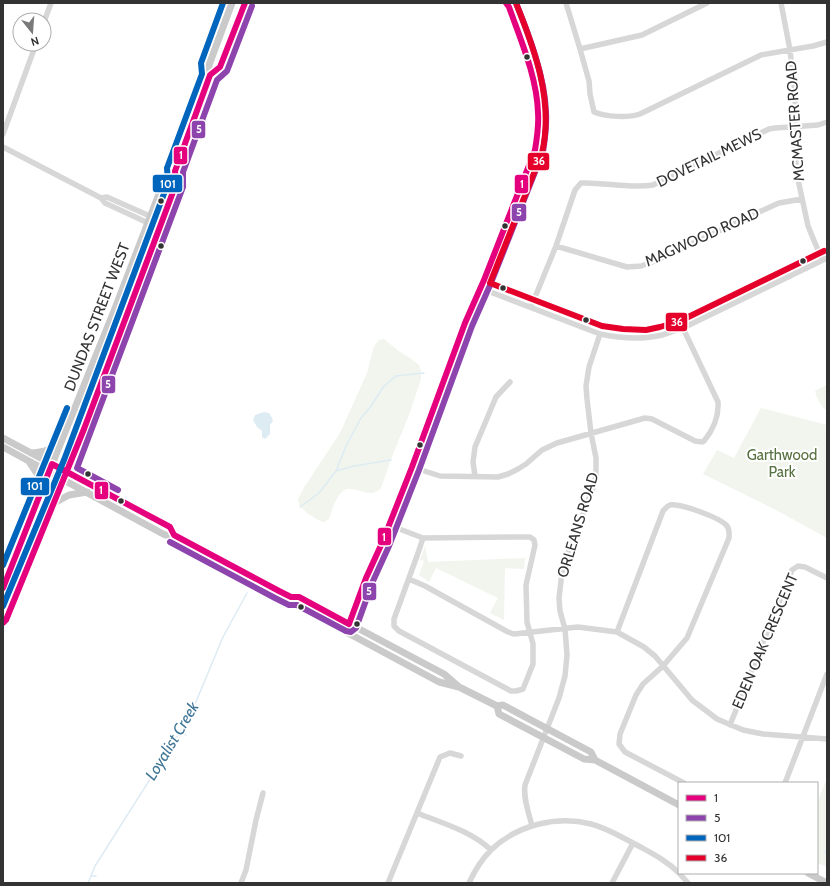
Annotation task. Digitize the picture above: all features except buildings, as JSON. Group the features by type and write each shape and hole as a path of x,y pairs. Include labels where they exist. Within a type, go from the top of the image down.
{"main road":[{"name":"DUNDAS STREET WEST","path":"3,622 6,620 64,480 176,184 175,171 210,75 209,65 232,3"},
{"name":"DUNDAS STREET WEST","path":"210,75 220,67 245,3"},
{"name":"DUNDAS STREET WEST","path":"3,588 114,311 164,181 175,171"},
{"path":"3,438 170,526 174,535"},
{"path":"31,453 48,450 62,440"},
{"path":"3,447 165,535 174,535 291,597 299,597 444,674 459,687"},
{"path":"28,461 40,480 42,490"},
{"path":"54,503 69,495 87,492"},
{"path":"291,597 296,605 439,682 459,687 497,706 503,705 547,728 591,752 595,760"},
{"path":"497,706 499,714 584,759 595,760 678,804"},
{"path":"810,874 827,883"}],"street":[{"path":"566,3 589,81 594,112 600,114 634,116 761,54 813,46 827,42"},
{"path":"580,49 642,35 707,3"},
{"name":"MCMASTER ROAD","path":"781,3 790,50 796,99 796,170 808,226 824,259"},
{"path":"346,632 366,578 412,467 465,323 534,153 538,137 538,98 535,83 508,4"},
{"path":"3,134 33,52"},
{"name":"DOVETAIL MEWS","path":"531,307 556,246 575,190 581,183 637,187 653,185 764,131 775,128 818,125 827,122"},
{"path":"3,147 101,198 107,197 149,220 160,224"},
{"name":"MAGWOOD ROAD","path":"556,246 627,267 640,266 655,261 779,203 802,199"},
{"path":"480,288 591,332 619,337 645,337 660,335 682,328 824,259"},
{"path":"412,467 440,476 498,477 508,474 526,464 542,450 557,443 648,418 695,441 704,441 717,418 718,402 682,328"},
{"name":"ORLEANS ROAD","path":"532,826 524,790 526,781 559,698 565,676 567,655 565,629 560,611 560,581 563,566 590,496 596,475 596,458 591,433 586,386 589,367 600,334"},
{"path":"475,476 473,462 475,447 496,397 510,382"},
{"path":"617,632 663,511 666,508 670,505 684,506 704,513 727,526 730,532 729,538 687,638 664,666 643,684 636,695 620,734 619,744 625,752 682,782"},
{"path":"389,525 423,538 532,538 535,545 526,585 527,622 532,644 533,664 523,689 511,691 399,631 394,626 394,619 423,538"},
{"name":"EDEN OAK CRESCENT","path":"730,725 792,570 798,566 805,567 827,578"},
{"path":"409,579 425,586 514,634 530,631 578,627 617,632 644,647 655,656 692,700 717,720 743,730 763,734 827,738"},
{"path":"785,782 827,674"},
{"path":"388,883 440,757 450,753 461,756"},
{"path":"241,883 246,870 263,793"},
{"path":"416,813 454,827 483,843 491,850"},
{"path":"469,883 480,864 491,850 510,836 532,826 562,821 582,822 601,827 661,858 678,872"},
{"path":"612,883 634,843"},
{"path":"680,874 688,883"}],"green space":[{"path":"384,339 419,365 421,371 421,379 409,415 381,488 377,492 372,493 352,489 343,491 336,501 329,519 324,522 318,520 307,513 299,505 298,499 340,433 367,373 374,346 379,340"},
{"path":"827,385 827,411 819,402 815,391"},
{"name":"Garthwood Park","path":"761,408 827,425 827,538 774,509 703,474 717,450 734,458"},
{"path":"425,546 428,562 525,558 524,569 505,568 504,620 490,613 498,598 436,568 429,582 419,575 424,561 420,560"},
{"path":"827,778 827,867 818,863 818,800"}],"shaded area":[{"path":"264,412 269,413 273,421 270,425 270,434 265,439 262,437 262,431 257,427 253,420 255,415"}],"waterway":[{"path":"300,507 319,493 336,471 346,446 361,418 384,386 396,376 424,373"},
{"path":"336,471 354,466 391,460"},
{"name":"Loyalist Creek","path":"88,883 95,866 193,709 223,637 247,593"},
{"name":"Loyalist Creek","path":"180,733 186,735"},
{"name":"Loyalist Creek","path":"91,876 96,876"}],"transit line":[{"name":"101","path":"3,606 64,460 168,183 167,168 202,74 201,63 223,3"},
{"name":"1","path":"3,623 6,620 84,429 176,184 175,171 210,75 220,67 245,3"},
{"name":"1","path":"3,588 52,464 170,527 174,535 279,591 291,597 299,597 349,624 366,578 382,543 412,467 465,323 484,280 535,150 538,132 535,86 523,46 509,7 506,3"},
{"name":"5","path":"170,542 289,605 297,605 346,631 351,632 356,628 373,581 389,546 419,470 472,326 491,283 543,152 546,132 543,85 531,42 516,3"},
{"name":"36","path":"516,3 530,39 541,76 546,115 545,134 542,153 490,283 602,326 646,330 680,321 824,251"},
{"name":"5","path":"118,490 77,468 183,187 183,172 217,80 227,71 252,6"},
{"name":"101","path":"3,565 67,408"}]}
